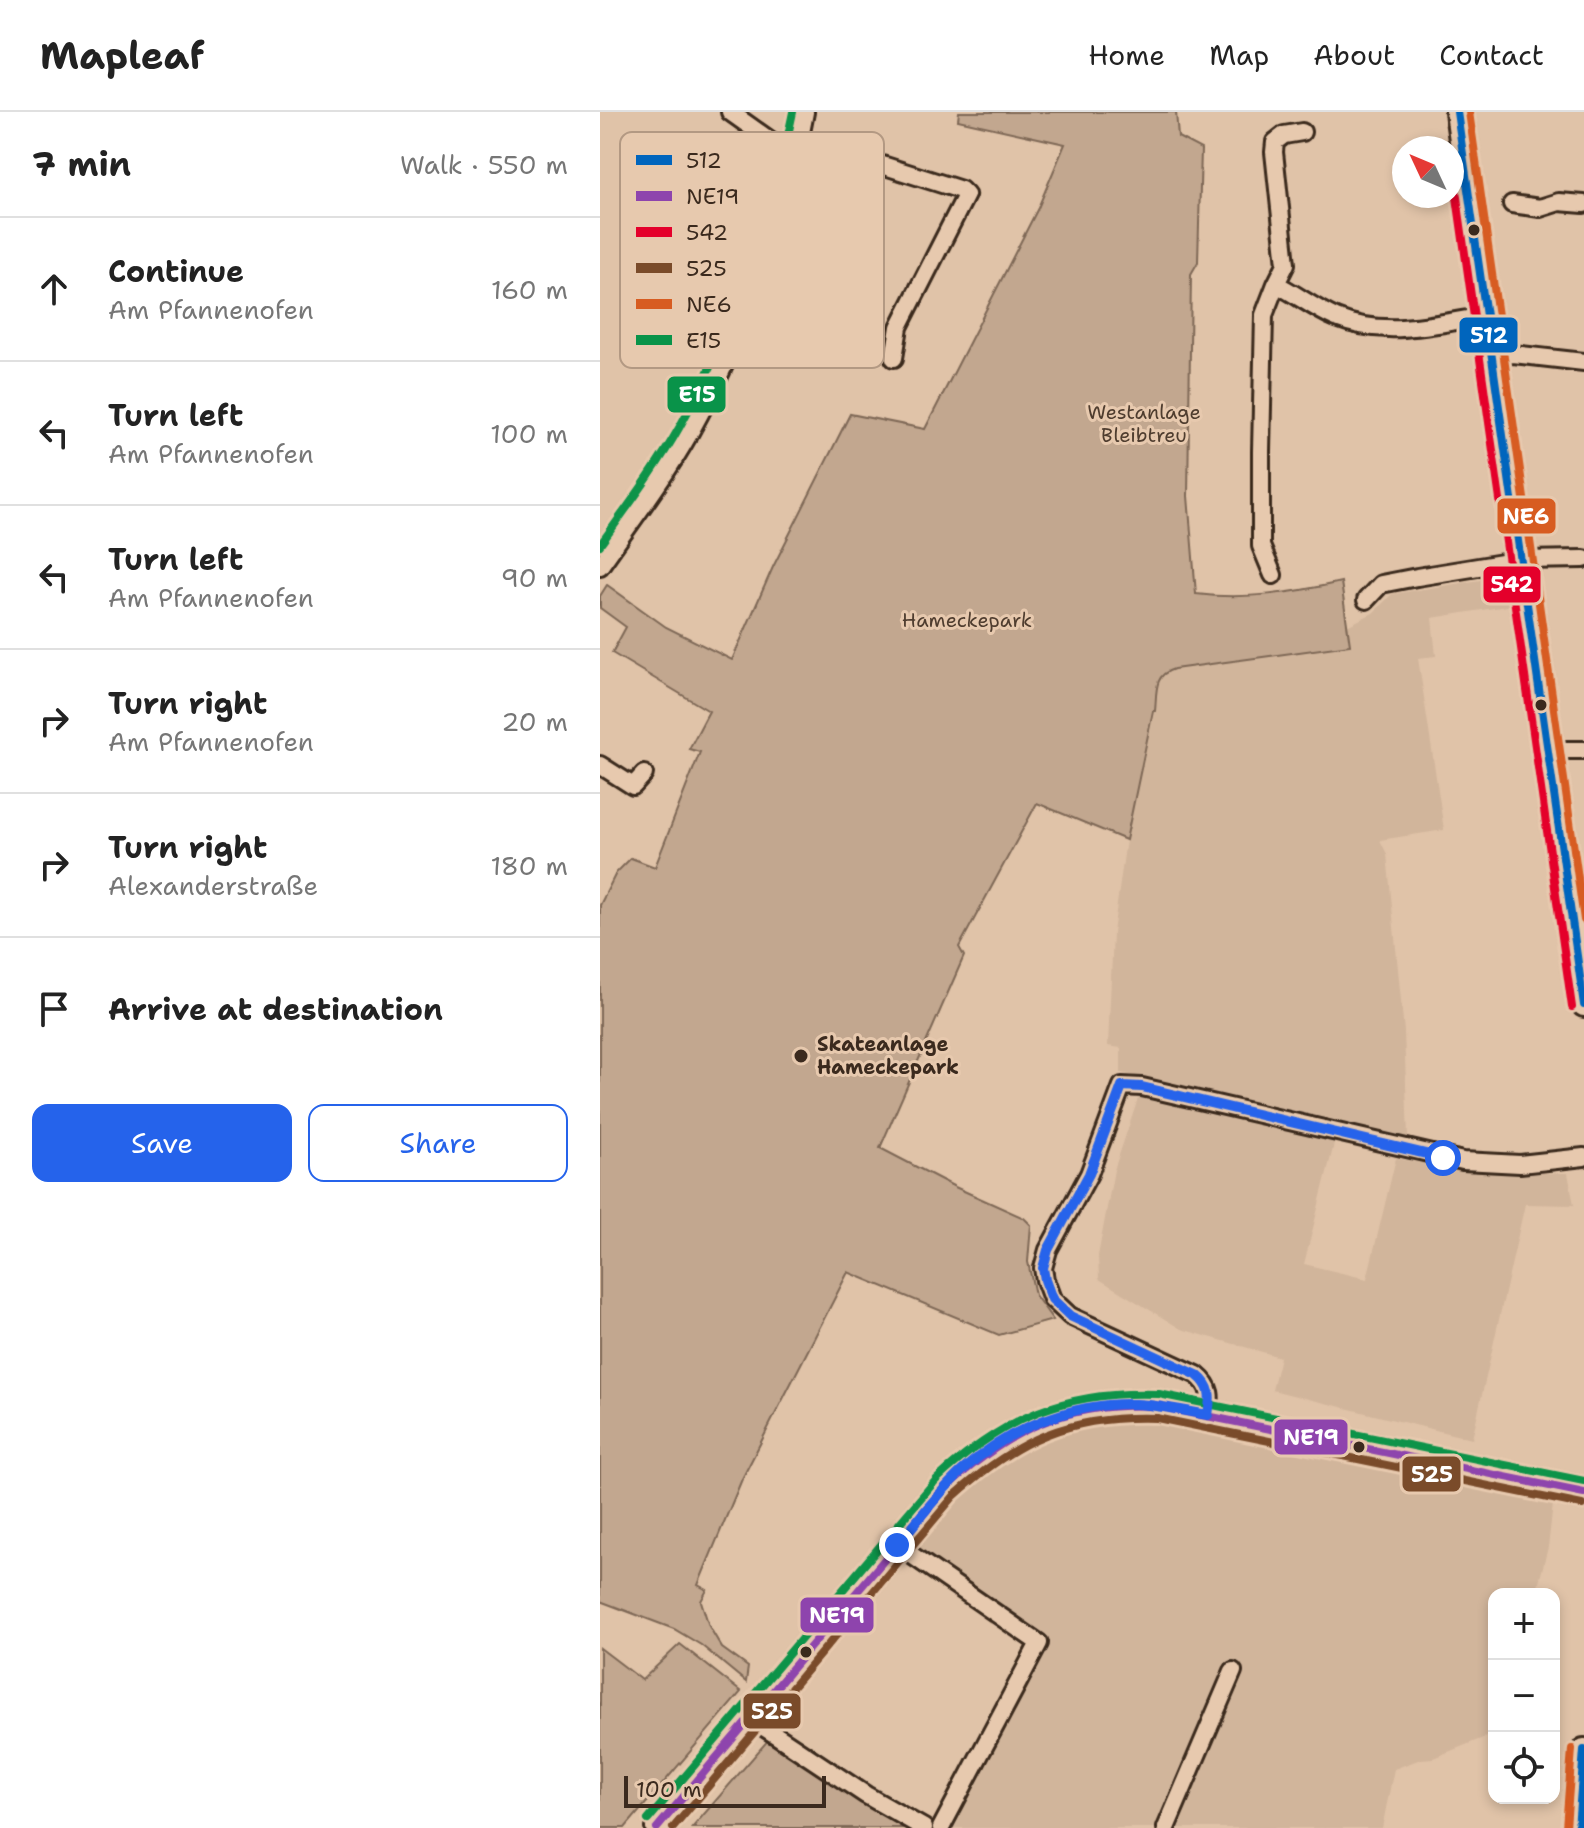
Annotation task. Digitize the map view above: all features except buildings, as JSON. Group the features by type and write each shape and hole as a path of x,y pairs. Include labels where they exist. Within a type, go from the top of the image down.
{"main road":[{"path":"1457,112 1584,1005"},
{"path":"657,1828 961,1472 1003,1440 1028,1426 1083,1409 1112,1405 1158,1406 1584,1493"},
{"path":"1578,1828 1584,1750"}],"street":[{"path":"730,112 758,132"},
{"path":"801,132 805,112"},
{"path":"1273,575 1261,546 1261,451 1264,315 1286,264 1274,152 1275,142 1284,135 1302,132"},
{"path":"884,166 961,190 966,195 899,327 894,358"},
{"path":"1512,204 1540,208 1559,202 1584,204"},
{"path":"1276,284 1327,314 1378,329 1402,329 1485,316"},
{"path":"1492,356 1513,354 1584,362"},
{"path":"600,566 687,437 721,368"},
{"path":"1366,600 1381,584 1521,560 1584,559"},
{"path":"1549,750 1584,750"},
{"path":"600,765 633,786 644,774"},
{"path":"1208,1415 1211,1397 1207,1383 1197,1375 1070,1316 1052,1299 1045,1280 1043,1268 1048,1250 1089,1174 1122,1086 1142,1087 1463,1161 1520,1164 1584,1157"},
{"path":"897,1545 1039,1643 941,1828"},
{"path":"1166,1828 1233,1671"},
{"path":"750,1718 866,1795 924,1828"}],"shaded area":[{"path":"1506,576 1513,605 1432,618 1436,656 1418,658 1444,830 1380,840 1387,854 1404,1032 1408,1137 1121,1073 1121,1048 1108,1046 1113,933 1126,840 1160,651 1347,626 1373,613 1392,594"},
{"path":"1142,1087 1337,1132 1304,1264 1367,1279 1396,1158 1475,1173 1568,1173 1574,1205 1525,1204 1472,1439 1272,1390 1280,1357 1181,1329 1099,1279 1098,1256 1114,1170"},
{"path":"1112,1405 1555,1487 1548,1547 1538,1588 1488,1588 1488,1736 1433,1758 1394,1769 1382,1828 941,1828 1039,1643 897,1545 975,1459"}],"green space":[{"name":"Hameckepark","path":"959,112 1176,112 1178,137 1201,149 1198,262 1191,274 1188,496 1196,594 1269,594 1341,582 1350,645 1174,669 1162,676 1157,686 1155,711 1126,840 1037,803 959,947 964,956 880,1148 1024,1218 1031,1225 1028,1262 1035,1295 1053,1320 999,1335 848,1272 742,1479 698,1585 707,1590 701,1601 709,1626 722,1648 748,1667 746,1682 701,1645 674,1629 600,1601 600,905 616,873 631,858 655,867 700,752 689,749 709,711 612,653 626,627 600,608 600,596 607,585 666,627 732,660 773,567 850,414 925,429 1038,208 1065,144 958,120"},
{"path":"680,1644 741,1692 625,1828 600,1828 600,1648 642,1680"},
{"path":"769,1739 910,1828 692,1828"}],"transit line":[{"name":"E15","path":"789,132 793,112"},
{"name":"512","path":"1457,112 1584,1005"},
{"name":"NE6","path":"1469,112 1584,920"},
{"name":"542","path":"1459,208 1572,1007"},
{"name":"E15","path":"600,545 670,443 710,368"},
{"name":"E15","path":"648,1820 936,1480 986,1439 1038,1412 1094,1397 1159,1394 1584,1481"},
{"name":"NE19","path":"657,1828 945,1488 994,1449 1042,1423 1095,1409 1158,1406 1584,1493"},
{"name":"525","path":"673,1828 954,1496 1000,1459 1046,1434 1097,1421 1157,1418 1582,1505"},
{"name":"NE6","path":"1566,1827 1572,1749"},
{"name":"512","path":"1578,1828 1584,1750"}],"place":[{"name":"Skateanlage Hameckepark","path":"801,1056"}],"route":[{"path":"897,1545 945,1488 975,1459 1028,1426 1083,1409 1112,1405 1158,1406 1208,1415 1211,1397 1207,1383 1197,1375 1070,1316 1057,1306 1048,1292 1043,1268 1048,1250 1089,1174 1122,1086 1142,1087 1443,1158"}],"park label":[{"name":"Westanlage Bleibtreu","path":"1144,424"}]}
